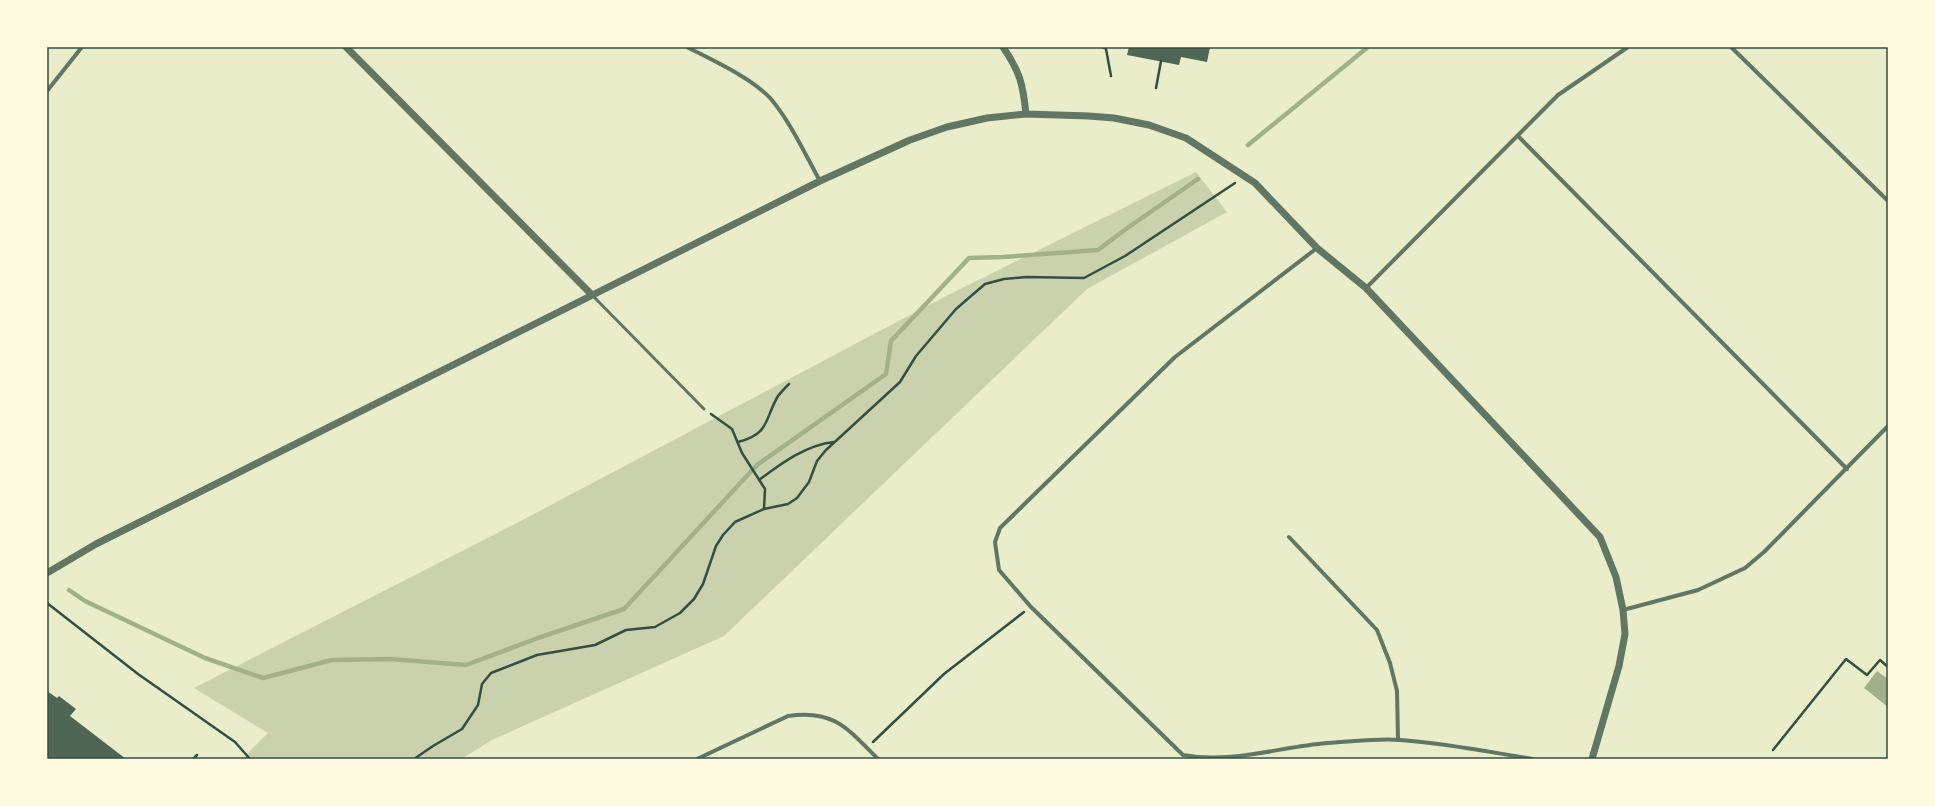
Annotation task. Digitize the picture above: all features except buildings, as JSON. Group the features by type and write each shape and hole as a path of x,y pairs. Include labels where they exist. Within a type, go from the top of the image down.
{"street":[{"path":"47,91 82,47"},
{"path":"687,47 742,77 770,98 791,129 820,181"},
{"path":"1003,47 1012,60 1023,84 1026,114"},
{"path":"1366,288 1558,95 1628,47"},
{"path":"1731,47 1888,201"},
{"path":"349,48 592,294"},
{"path":"47,573 96,544 592,294 820,181 910,140 947,127 987,118 1026,114 1108,117 1149,126 1186,138 1255,183 1317,248 1366,288 1600,537 1616,577 1623,610 1624,634 1619,666 1592,759"},
{"path":"1518,136 1847,469"},
{"path":"1317,248 1175,357 1000,528 995,542 999,570 1031,607 1183,755 1197,758 1227,758 1326,743 1398,740 1436,743 1533,759"},
{"path":"1623,610 1698,590 1745,568 1764,552 1888,426"},
{"path":"1289,537 1377,630 1390,663 1397,691 1398,740"},
{"path":"697,759 788,716 802,714 826,717 842,724 878,759"}],"lane":[{"path":"592,294 704,409"}],"path":[{"path":"1102,47 1106,49 1111,76"},
{"path":"1156,88 1161,61"},
{"path":"414,759 432,746 462,729 478,705 482,684 492,673 537,655 595,645 626,630 655,626 680,612 694,599 703,584 716,546 723,535 735,522 764,509 788,504 797,498 809,482 817,461 834,442 900,382 916,356 956,309 985,284 1004,279 1026,277 1084,278 1125,256 1245,176"},
{"path":"738,442 751,438 767,424 778,396 789,384"},
{"path":"704,409 732,429 742,453 765,489 764,509"},
{"path":"759,480 800,452 822,443 834,442"},
{"path":"47,603 138,674 235,742 250,759"},
{"path":"867,748 944,674 1031,607"},
{"path":"1773,750 1846,659 1867,675 1880,660 1888,667"},
{"path":"193,759 197,755"}],"shaded area":[{"path":"1196,172 1227,212 1087,289 724,636 492,740 461,759 242,759 268,733 194,688 513,525 944,297"},
{"path":"1877,671 1888,679 1888,707 1864,688"}],"waterway":[{"path":"1248,145 1368,47"},
{"path":"69,590 85,601 205,658 263,678 332,660 390,659 466,665 538,638 624,609 757,465 886,374 891,341 969,258 1098,250 1198,179"}]}
